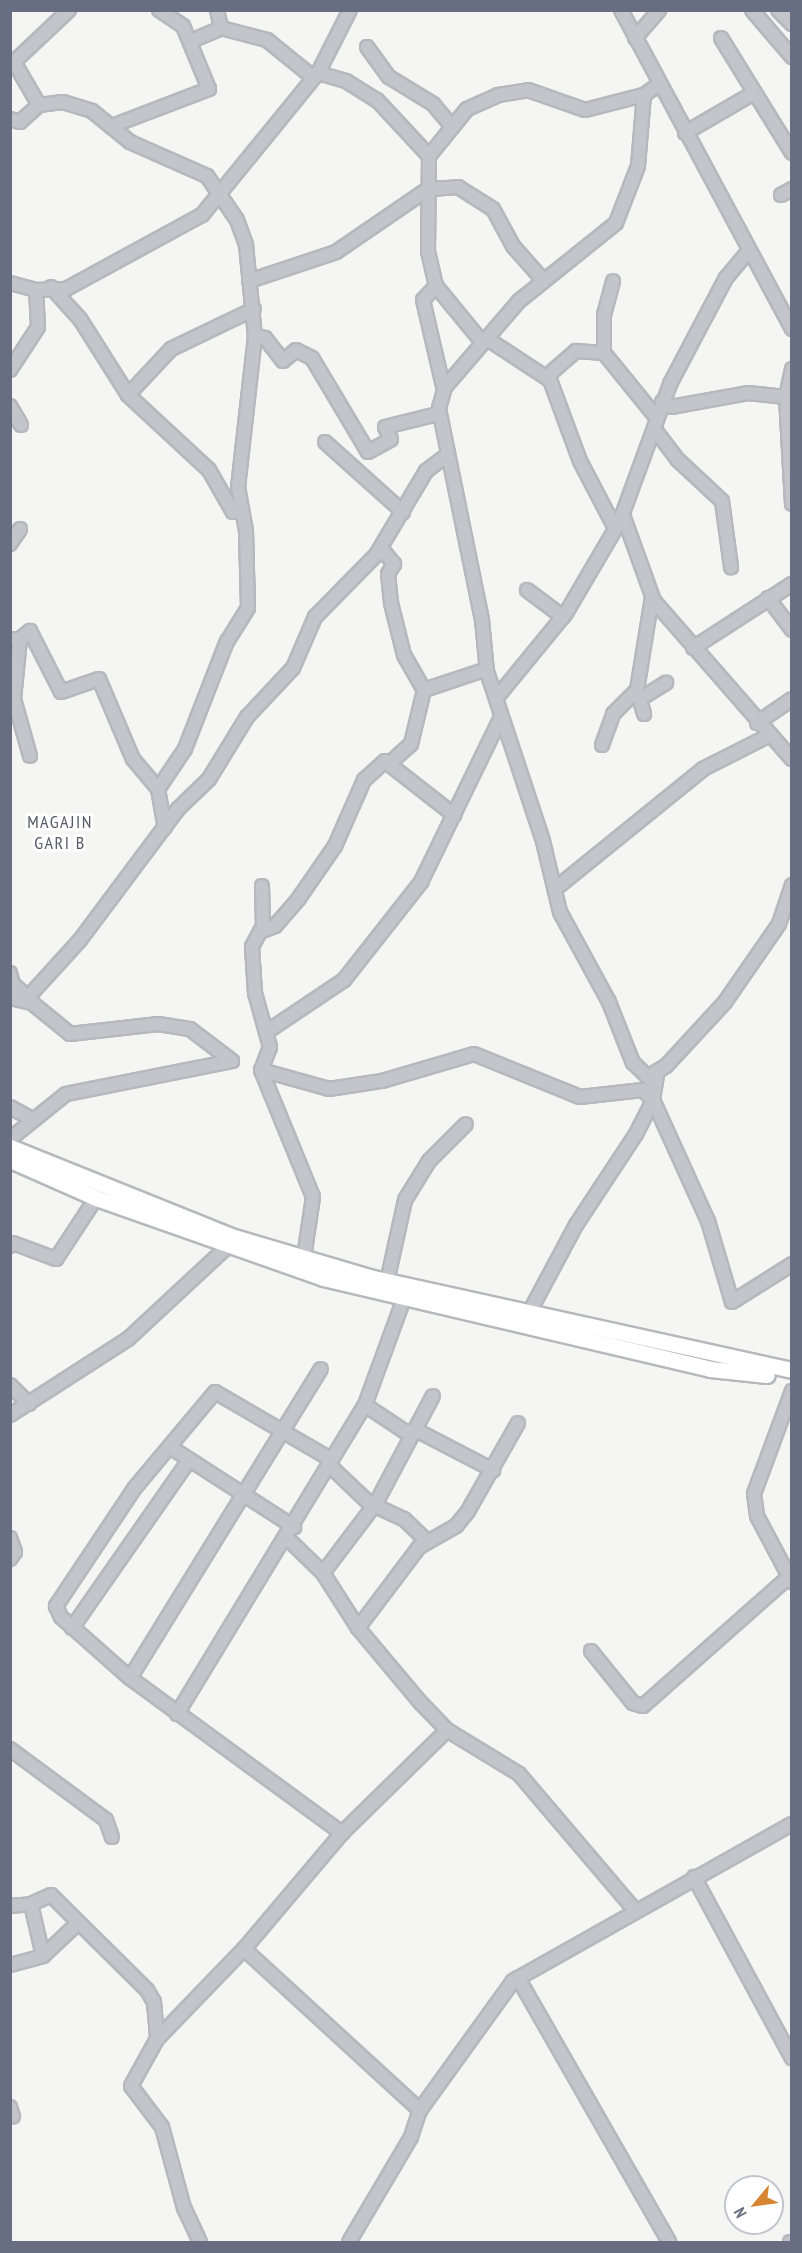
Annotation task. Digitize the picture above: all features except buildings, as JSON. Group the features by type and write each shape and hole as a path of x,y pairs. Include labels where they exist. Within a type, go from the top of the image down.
{"main road":[{"path":"10,1147 234,1237 387,1282 792,1370"},
{"path":"10,1160 96,1198 228,1246 403,1301 710,1369 792,1377"}],"street":[{"path":"39,105 14,62 69,10"},
{"path":"112,126 208,89 192,41 181,24 159,10"},
{"path":"217,10 221,28"},
{"path":"10,284 36,290 66,289 180,229 220,194 316,75 350,10"},
{"path":"621,10 747,253 792,329"},
{"path":"635,38 659,10"},
{"path":"752,10 792,57"},
{"path":"778,10 792,24"},
{"path":"192,41 221,28 267,40 316,75 346,81 377,100 429,156"},
{"path":"780,44 792,31"},
{"path":"721,38 752,93 792,153"},
{"path":"367,47 389,77 433,104 452,127"},
{"path":"615,528 546,377 484,340 436,286 425,162 452,127 479,102 516,90 585,110 644,95 658,85"},
{"path":"685,133 752,93"},
{"path":"644,95 638,166 619,218 543,280 484,340 444,390 438,414 477,590 487,669 498,696 501,717 567,933 652,1077 654,1100 708,1221 732,1302 792,1264"},
{"path":"10,119 20,122 39,105 70,101 112,126 130,142 196,168 220,194 243,232 254,309 255,336 238,488 242,512 246,614 227,641 185,749 158,789"},
{"path":"249,281 336,252 428,190 458,187 493,209 513,246 543,280"},
{"path":"498,696 563,617 623,514 656,431 657,417 662,402 726,278 747,253"},
{"path":"613,281 603,315 604,353 657,417"},
{"path":"436,286 423,300 444,390"},
{"path":"51,288 80,319 128,395 209,470 233,512 242,512"},
{"path":"10,370 38,327 36,290"},
{"path":"128,395 171,349 254,309"},
{"path":"255,336 264,338 283,361 296,350 312,358 368,452 391,439 385,427 438,414"},
{"path":"546,377 576,351 604,353"},
{"path":"792,369 786,397 792,504"},
{"path":"662,402 671,407 748,393 786,397"},
{"path":"10,406 21,425"},
{"path":"656,431 678,460 723,501 731,567"},
{"path":"325,442 403,512"},
{"path":"31,999 81,940 165,827 209,779 247,717 293,668 315,617 381,548 426,471 446,456"},
{"path":"623,514 652,596 768,736 792,759"},
{"path":"10,544 20,529"},
{"path":"260,932 275,926 335,846 364,780 392,761 411,744 424,690 404,655 391,603 388,574 394,564 381,548"},
{"path":"693,648 792,584"},
{"path":"527,590 563,617"},
{"path":"645,714 638,694 652,596"},
{"path":"768,598 792,630"},
{"path":"30,756 13,687 15,639 30,631 61,692 99,679 133,759 158,789 165,827"},
{"path":"424,690 487,669"},
{"path":"602,745 613,714 638,694 666,683"},
{"path":"757,723 792,699"},
{"path":"268,1031 344,980 421,882 454,815 473,765 501,717"},
{"path":"555,889 703,769 768,736"},
{"path":"392,761 454,815"},
{"path":"652,1077 725,1002 779,924 792,885"},
{"path":"262,886 260,932 252,947 255,993 268,1031 270,1047 264,1057 261,1070 313,1197 304,1257"},
{"path":"10,973 14,984 70,1034 158,1024 190,1029 232,1061 173,1071 150,1082 86,1087 66,1094 10,1139"},
{"path":"10,998 31,999"},
{"path":"261,1070 340,1088 474,1054 580,1097 643,1090 654,1100"},
{"path":"529,1313 576,1225 654,1100"},
{"path":"10,1107 33,1120"},
{"path":"387,1282 405,1200 429,1161 466,1124"},
{"path":"10,1246 14,1243 56,1259 96,1198"},
{"path":"10,1415 128,1339 228,1246"},
{"path":"177,1714 291,1533 365,1405 403,1301"},
{"path":"130,1678 243,1494 285,1431 321,1369"},
{"path":"10,1384 29,1404"},
{"path":"591,1651 633,1703 643,1706 790,1579 757,1516 754,1494 792,1390"},
{"path":"342,1833 130,1678 61,1617 58,1599 134,1489 170,1448 206,1401 221,1391 285,1431 330,1463 345,1485 404,1519 426,1540"},
{"path":"323,1573 375,1503 434,1396"},
{"path":"365,1405 413,1434"},
{"path":"358,1628 426,1540 456,1526 493,1470 518,1424"},
{"path":"413,1434 418,1431 493,1470"},
{"path":"170,1448 188,1462 243,1494 291,1533 323,1573 358,1628 447,1730 519,1774 634,1909"},
{"path":"72,1628 188,1462"},
{"path":"10,1538 15,1552 10,1560"},
{"path":"200,2242 184,2208 162,2127 131,2086 157,2038 244,1949 342,1833 447,1730"},
{"path":"10,1749 106,1820 112,1837"},
{"path":"349,2242 411,2137 420,2109 518,1978 634,1909 792,1824"},
{"path":"694,1876 792,2058"},
{"path":"10,1906 31,1904 51,1895 147,1990 154,2002 157,2038"},
{"path":"31,1904 43,1956"},
{"path":"10,1965 43,1956 78,1923"},
{"path":"244,1949 420,2109"},
{"path":"518,1978 669,2242"}],"district":[{"name":"MAGAJIN GARI B","path":"60,833"}]}
